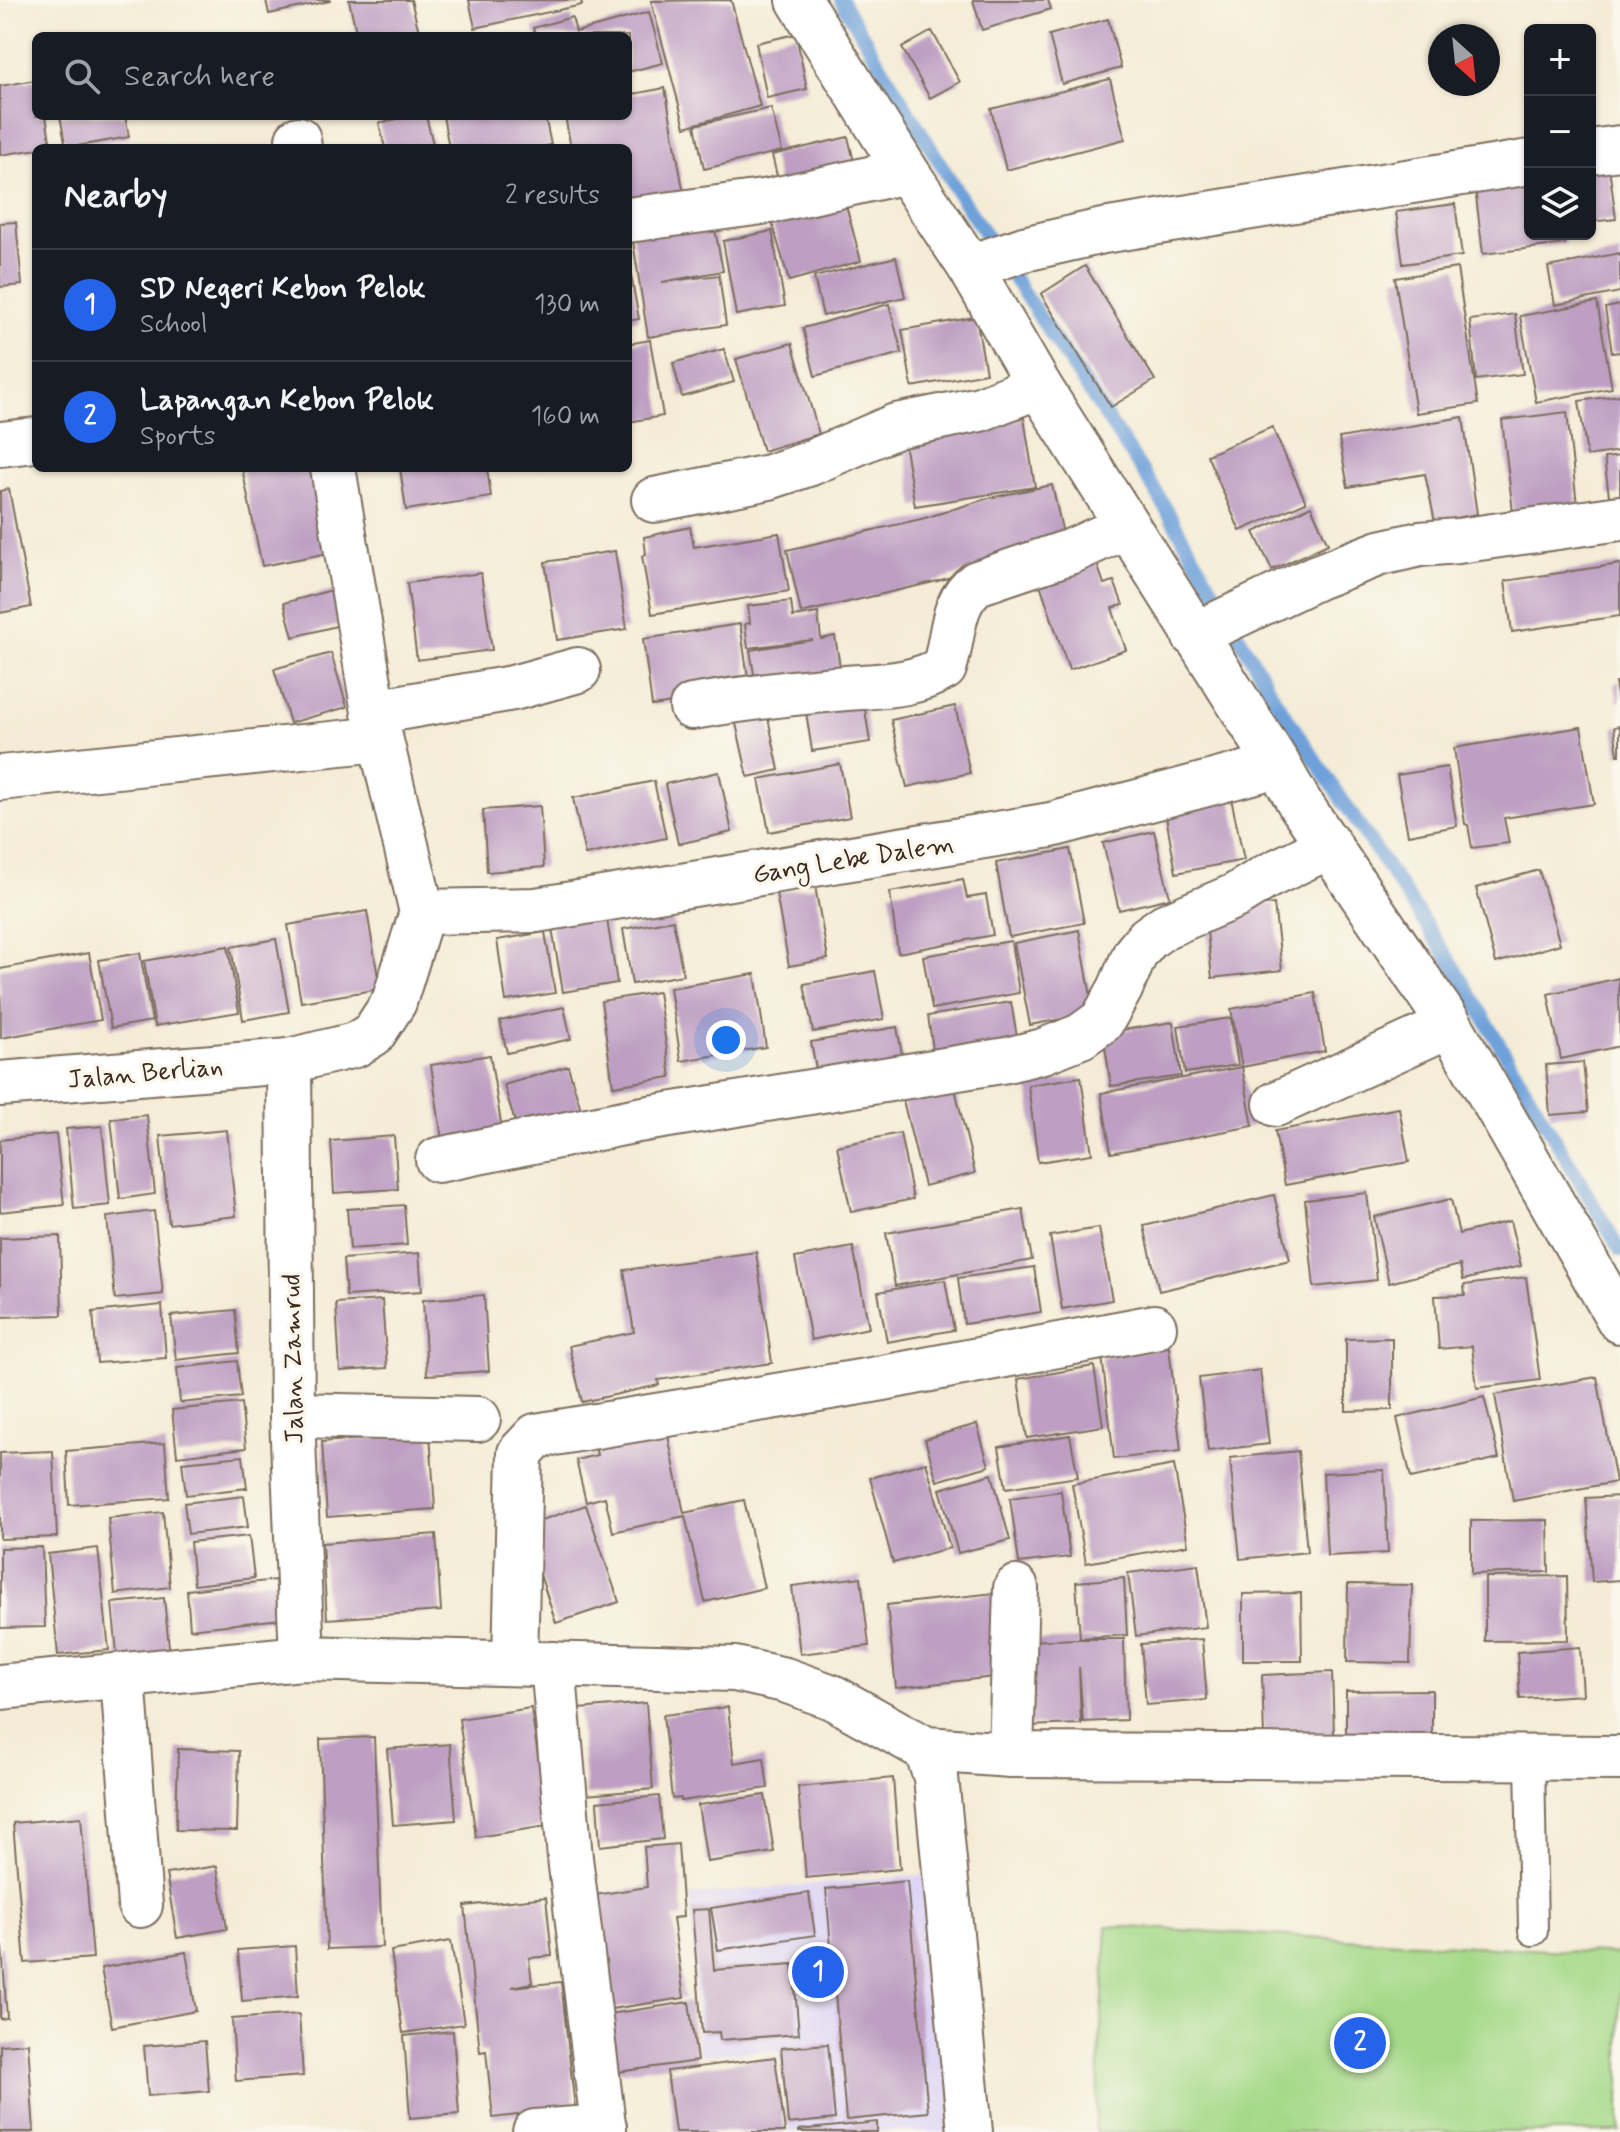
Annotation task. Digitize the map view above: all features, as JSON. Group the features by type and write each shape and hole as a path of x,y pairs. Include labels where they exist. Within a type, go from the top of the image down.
{"street":[{"path":"799,0 970,267 1039,386 1299,802 1450,1025 1620,1321"},
{"path":"1596,151 1620,148"},
{"path":"970,267 1024,249 1103,231 1524,163"},
{"path":"632,219 770,201 906,171"},
{"path":"654,500 769,477 808,464 896,426 980,409 1039,386"},
{"path":"0,444 32,440"},
{"path":"334,472 377,725 422,912"},
{"path":"1194,635 1317,577 1380,553 1420,544 1620,518"},
{"path":"692,707 740,699 903,684 935,674 944,668 959,601 967,590 977,583 1072,551 1127,526"},
{"path":"0,778 377,725 578,670"},
{"name":"Gang Lebe Dalem","path":"422,912 536,910 1036,828 1278,765"},
{"path":"438,1160 638,1120 1007,1060 1043,1051 1081,1036 1102,1021 1135,954 1148,938 1165,926 1235,896 1330,846"},
{"name":"Jalan Berlian","path":"0,1084 289,1061 355,1045 373,1034 394,1002 422,912"},
{"path":"1276,1104 1450,1025"},
{"name":"Jalan Zamrud","path":"289,1061 292,1415 302,1658"},
{"path":"535,2132 604,2130 570,1858 534,1663 520,1453 536,1436 872,1380 1154,1327"},
{"path":"292,1415 478,1419"},
{"path":"1011,1755 1016,1588"},
{"path":"0,1687 302,1658 735,1669 785,1680 832,1697 926,1749 1011,1755 1620,1758"},
{"path":"123,1677 140,1905"},
{"path":"926,1749 936,1777 970,2132"}],"lane":[{"path":"1530,1758 1533,1931"}],"shaded area":[{"path":"934,1874 955,2132 789,2132 779,2050 699,2055 690,1895"}],"green space":[{"path":"1107,1926 1620,1954 1620,2132 1095,2132"}],"building":[{"path":"266,0 330,0 330,1 269,14"},
{"path":"349,0 411,0 419,32 356,32"},
{"path":"469,0 581,0 582,5 475,28"},
{"path":"731,0 760,106 685,127 651,1"},
{"path":"973,0 1048,0 1051,9 982,30"},
{"path":"649,12 663,63 632,71 632,32 576,32"},
{"path":"572,17 576,32 534,32 533,28"},
{"path":"1108,19 1121,68 1062,84 1049,35"},
{"path":"932,31 960,82 930,98 902,48"},
{"path":"796,34 807,89 767,98 756,43"},
{"path":"1110,79 1125,139 1006,170 991,109"},
{"path":"32,81 32,120 47,120 51,144 32,144 32,150 0,155 0,86"},
{"path":"665,88 685,200 632,210 632,144 570,144 566,120 632,120 632,94"},
{"path":"771,108 782,151 704,169 695,125"},
{"path":"61,120 126,120 129,137 89,144 65,144"},
{"path":"427,120 433,144 384,144 379,123"},
{"path":"444,120 546,120 551,144 448,144"},
{"path":"848,137 857,174 781,193 772,155"},
{"path":"1609,167 1616,219 1596,221 1596,169"},
{"path":"1524,183 1524,240 1565,240 1565,244 1483,254 1475,188"},
{"path":"844,198 861,261 789,281 771,219"},
{"path":"1455,204 1462,256 1403,264 1396,212"},
{"path":"712,214 723,271 662,282 719,275 726,325 648,337 632,229"},
{"path":"16,222 22,285 0,287 0,223"},
{"path":"772,231 785,306 736,315 723,241"},
{"path":"1620,253 1620,292 1555,305 1548,267"},
{"path":"896,257 905,297 823,316 814,277"},
{"path":"1085,266 1155,380 1111,407 1041,294"},
{"path":"1457,268 1478,404 1416,413 1395,278"},
{"path":"632,281 639,319 632,320"},
{"path":"1597,302 1612,388 1536,402 1520,316"},
{"path":"889,304 902,353 815,376 803,328"},
{"path":"1620,305 1620,352 1612,353 1605,308"},
{"path":"1515,314 1523,374 1476,380 1470,320"},
{"path":"976,317 986,373 912,387 902,330"},
{"path":"650,340 663,416 632,421 632,343"},
{"path":"792,343 819,434 763,451 736,359"},
{"path":"724,349 734,382 682,397 673,363"},
{"path":"1620,395 1620,451 1587,456 1579,401"},
{"path":"1567,412 1577,505 1513,512 1502,420"},
{"path":"1463,417 1477,514 1435,522 1425,474 1348,487 1339,438"},
{"path":"1024,418 1035,487 915,506 903,437"},
{"path":"1272,427 1306,502 1240,531 1207,455"},
{"path":"1620,456 1620,495 1609,496 1604,458"},
{"path":"243,472 318,472 334,552 262,566"},
{"path":"401,472 488,472 491,497 406,510"},
{"path":"1052,485 1066,547 801,613 787,550"},
{"path":"9,489 31,607 0,613 0,491"},
{"path":"1311,506 1328,544 1272,570 1254,532"},
{"path":"690,527 694,547 779,533 789,591 652,614 642,556 646,554 644,537"},
{"path":"615,551 627,629 557,640 545,562"},
{"path":"1095,558 1104,584 1114,581 1123,605 1112,608 1126,650 1069,670 1038,578"},
{"path":"1620,564 1620,616 1512,632 1505,581"},
{"path":"481,573 492,650 417,660 407,583"},
{"path":"339,588 348,623 293,637 284,603"},
{"path":"791,601 793,617 818,613 821,639 835,636 842,679 757,692 750,650 813,640 748,648 745,624 750,623 748,606"},
{"path":"740,624 750,691 652,706 643,639"},
{"path":"331,653 347,707 290,723 274,669"},
{"path":"1620,682 1620,701 1618,702 1615,683"},
{"path":"862,690 870,742 812,751 804,699"},
{"path":"764,699 779,770 748,777 732,706"},
{"path":"955,706 970,773 907,787 891,720"},
{"path":"1620,726 1620,755 1618,755 1614,727"},
{"path":"1581,727 1594,804 1504,818 1509,843 1472,848 1468,825 1465,824 1454,748"},
{"path":"840,764 850,817 769,832 759,779"},
{"path":"1447,767 1457,826 1408,835 1397,775"},
{"path":"719,772 732,832 678,844 665,784"},
{"path":"654,781 666,838 585,855 573,798"},
{"path":"1231,798 1244,860 1176,873 1165,811"},
{"path":"540,806 544,867 487,872 483,810"},
{"path":"1154,831 1170,898 1119,910 1103,843"},
{"path":"1070,849 1084,923 1009,937 996,863"},
{"path":"1539,870 1560,944 1496,963 1476,888"},
{"path":"963,879 967,898 986,895 993,935 898,953 890,892"},
{"path":"815,886 828,959 789,966 776,893"},
{"path":"1274,904 1282,970 1212,978 1205,912"},
{"path":"367,911 380,989 301,1002 288,925"},
{"path":"606,913 617,983 563,992 551,923"},
{"path":"673,920 683,975 632,984 623,929"},
{"path":"1079,930 1094,1013 1030,1025 1014,943"},
{"path":"545,932 555,993 506,1001 497,940"},
{"path":"276,939 289,1012 243,1020 231,947"},
{"path":"1011,941 1019,993 932,1009 923,956"},
{"path":"228,946 239,1012 155,1026 144,961"},
{"path":"89,953 101,1020 1,1038 0,969"},
{"path":"140,953 152,1021 111,1028 99,960"},
{"path":"875,971 884,1019 813,1032 804,984"},
{"path":"755,974 766,1047 681,1061 670,988"},
{"path":"1619,978 1620,1046 1561,1059 1548,994"},
{"path":"658,992 671,1077 613,1086 601,1001"},
{"path":"1315,993 1325,1051 1242,1067 1231,1009"},
{"path":"1011,1002 1019,1049 935,1063 928,1016"},
{"path":"564,1007 571,1039 507,1053 500,1021"},
{"path":"1231,1018 1238,1065 1185,1073 1178,1026"},
{"path":"1173,1022 1181,1076 1111,1086 1103,1033"},
{"path":"897,1027 905,1070 819,1086 811,1042"},
{"path":"490,1055 503,1136 443,1146 431,1065"},
{"path":"1583,1062 1588,1112 1550,1115 1546,1065"},
{"path":"568,1066 583,1116 519,1136 504,1085"},
{"path":"1242,1067 1253,1126 1111,1153 1101,1093"},
{"path":"1081,1077 1092,1154 1038,1162 1028,1085"},
{"path":"953,1080 975,1173 924,1186 901,1092"},
{"path":"1399,1108 1409,1162 1285,1185 1275,1131"},
{"path":"147,1115 155,1194 120,1199 111,1119"},
{"path":"102,1126 110,1205 74,1209 66,1129"},
{"path":"227,1130 236,1216 169,1224 160,1136"},
{"path":"900,1133 913,1199 851,1212 837,1146"},
{"path":"56,1134 64,1205 0,1212 0,1140"},
{"path":"394,1136 398,1189 334,1193 331,1141"},
{"path":"1367,1193 1377,1280 1314,1287 1305,1200"},
{"path":"1274,1195 1290,1260 1159,1291 1144,1226"},
{"path":"1451,1199 1459,1234 1510,1221 1521,1266 1463,1280 1460,1265 1389,1283 1374,1217"},
{"path":"404,1205 407,1245 350,1249 347,1209"},
{"path":"1023,1209 1032,1260 895,1286 886,1233"},
{"path":"154,1211 163,1294 115,1299 107,1217"},
{"path":"1099,1228 1112,1300 1062,1309 1050,1236"},
{"path":"60,1236 62,1315 0,1317 0,1238"},
{"path":"853,1247 869,1328 811,1340 795,1258"},
{"path":"756,1252 772,1363 658,1380 659,1385 582,1402 569,1346 634,1332 624,1270"},
{"path":"419,1253 422,1291 346,1296 343,1259"},
{"path":"1034,1267 1041,1312 964,1324 958,1278"},
{"path":"1526,1277 1540,1380 1477,1388 1472,1346 1439,1349 1435,1296 1465,1295 1464,1285"},
{"path":"945,1280 954,1330 887,1342 878,1292"},
{"path":"484,1295 489,1371 427,1375 423,1300"},
{"path":"382,1300 387,1368 340,1371 336,1303"},
{"path":"162,1305 166,1358 97,1363 93,1312"},
{"path":"235,1310 239,1353 176,1360 171,1316"},
{"path":"1392,1338 1392,1410 1346,1411 1346,1339"},
{"path":"1169,1347 1181,1451 1114,1459 1102,1356"},
{"path":"237,1361 241,1397 180,1403 177,1368"},
{"path":"1094,1366 1103,1426 1027,1438 1018,1379"},
{"path":"1260,1370 1269,1444 1208,1451 1199,1378"},
{"path":"1597,1377 1616,1482 1513,1501 1495,1395"},
{"path":"1484,1397 1499,1458 1411,1478 1397,1418"},
{"path":"241,1403 246,1448 177,1456 172,1410"},
{"path":"977,1424 989,1466 937,1481 925,1439"},
{"path":"667,1431 684,1513 744,1500 764,1588 705,1602 685,1516 613,1532 605,1497 586,1502 576,1460 597,1455 595,1446"},
{"path":"430,1434 435,1509 327,1517 322,1442"},
{"path":"1070,1435 1078,1477 1006,1488 999,1447"},
{"path":"165,1443 169,1498 69,1505 66,1451"},
{"path":"53,1451 57,1537 0,1539 0,1453"},
{"path":"1298,1451 1307,1552 1240,1559 1230,1458"},
{"path":"243,1456 247,1488 186,1495 182,1462"},
{"path":"926,1462 950,1548 893,1563 870,1478"},
{"path":"1174,1465 1188,1545 1086,1563 1072,1484"},
{"path":"1384,1470 1388,1553 1327,1556 1323,1473"},
{"path":"992,1474 1010,1540 958,1553 940,1489"},
{"path":"1061,1491 1070,1557 1019,1563 1010,1498"},
{"path":"244,1496 248,1527 188,1534 184,1503"},
{"path":"1620,1496 1620,1580 1592,1582 1586,1498"},
{"path":"586,1505 619,1602 556,1623 524,1526"},
{"path":"163,1512 170,1587 115,1594 108,1518"},
{"path":"1548,1520 1549,1572 1471,1574 1471,1521"},
{"path":"436,1534 441,1611 327,1619 322,1543"},
{"path":"249,1536 254,1578 194,1585 190,1542"},
{"path":"42,1547 45,1627 0,1628 0,1548"},
{"path":"98,1548 109,1650 58,1655 48,1554"},
{"path":"1198,1564 1206,1627 1136,1636 1128,1573"},
{"path":"1567,1576 1568,1640 1485,1641 1485,1577"},
{"path":"861,1577 869,1646 800,1654 792,1586"},
{"path":"1124,1578 1127,1635 1080,1638 1076,1582"},
{"path":"275,1580 280,1619 190,1629 187,1590"},
{"path":"1348,1584 1412,1585 1410,1663 1347,1662"},
{"path":"994,1593 1003,1676 896,1688 887,1605"},
{"path":"1301,1593 1302,1661 1243,1661 1243,1594"},
{"path":"164,1598 170,1657 118,1663 112,1603"},
{"path":"1124,1639 1126,1720 1083,1722 1079,1667 1081,1724 1026,1726 1024,1641"},
{"path":"1202,1639 1207,1700 1146,1705 1141,1644"},
{"path":"1580,1647 1583,1695 1520,1699 1517,1652"},
{"path":"1332,1672 1334,1734 1264,1736 1262,1675"},
{"path":"1432,1690 1432,1744 1346,1746 1346,1691"},
{"path":"646,1703 653,1789 586,1795 579,1709"},
{"path":"728,1707 734,1763 764,1758 768,1788 681,1801 681,1798 672,1799 663,1715"},
{"path":"531,1708 548,1826 476,1837 459,1719"},
{"path":"374,1737 382,1947 327,1949 320,1739"},
{"path":"450,1744 456,1820 393,1825 387,1749"},
{"path":"178,1749 239,1751 237,1831 176,1830"},
{"path":"893,1778 900,1869 806,1878 798,1787"},
{"path":"765,1795 774,1852 707,1862 698,1805"},
{"path":"659,1796 663,1839 600,1846 597,1802"},
{"path":"81,1817 93,1958 25,1963 13,1823"},
{"path":"678,1844 683,1917 673,1918 684,1998 611,2009 595,1895 647,1887 644,1847"},
{"path":"217,1866 227,1929 177,1938 166,1874"},
{"path":"907,1881 928,2112 846,2120 826,1889"},
{"path":"809,1893 815,1935 718,1950 711,1908"},
{"path":"546,1897 552,1956 529,1958 532,1983 512,1987 561,1982 575,2108 493,2118 486,2051 480,2052 465,1906"},
{"path":"709,1909 714,1970 793,1964 799,2034 720,2040 719,2032 702,2033 692,1910"},
{"path":"451,1941 464,2024 403,2033 391,1951"},
{"path":"295,1946 298,1996 242,2001 238,1950"},
{"path":"0,1947 7,2018 0,2019"},
{"path":"186,1952 196,2011 112,2027 101,1968"},
{"path":"689,2002 697,2061 618,2072 609,2014"},
{"path":"299,2014 303,2076 236,2081 232,2019"},
{"path":"453,2031 459,2114 410,2118 404,2036"},
{"path":"205,2041 209,2091 148,2096 144,2046"},
{"path":"28,2043 34,2132 0,2132 0,2045"},
{"path":"828,2044 835,2119 788,2124 781,2048"},
{"path":"775,2057 785,2132 675,2132 667,2071"},
{"path":"877,2122 877,2132 799,2132 799,2130"}],"waterway":[{"path":"841,0 991,243"},
{"path":"1003,262 1155,490 1219,600"},
{"path":"1233,626 1276,701 1456,970 1620,1250"}],"place":[{"name":"SD Negeri Kebon Pelok","path":"818,1972"},
{"name":"Lapangan Kebon Pelok","path":"1360,2043"}]}
